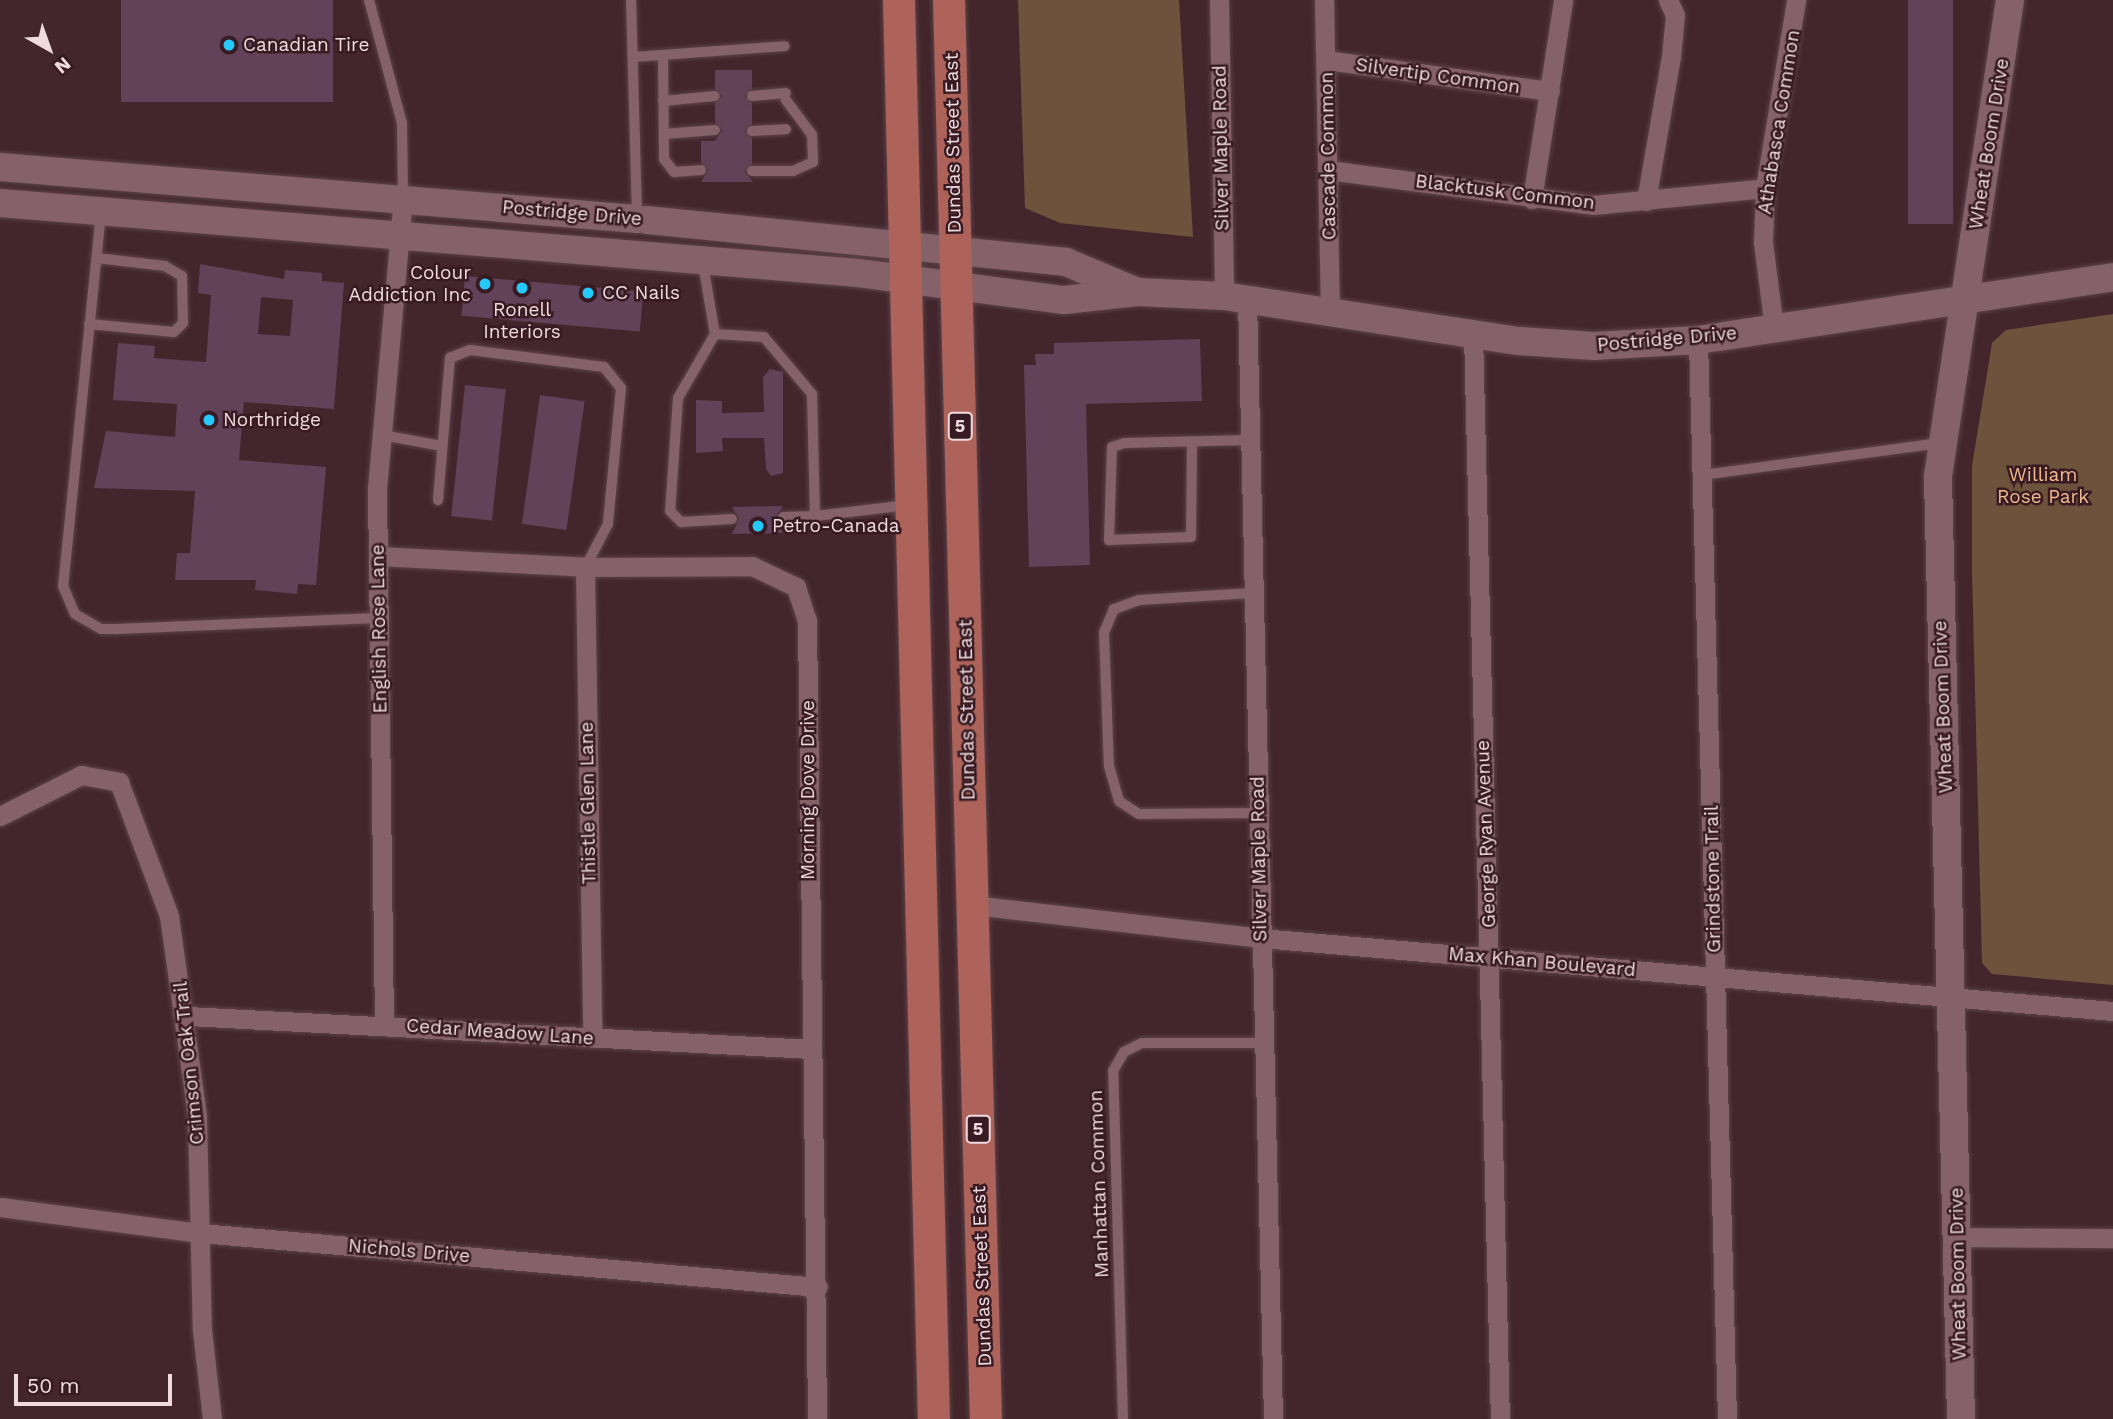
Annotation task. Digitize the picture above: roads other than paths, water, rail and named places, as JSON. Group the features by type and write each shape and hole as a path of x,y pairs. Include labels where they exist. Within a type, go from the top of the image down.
{"main road":[{"path":"899,0 934,1419"},
{"name":"Dundas Street East","path":"949,0 986,1419"}],"street":[{"name":"Silver Maple Road","path":"1219,0 1236,297 1248,440 1273,1419"},
{"name":"Cascade Common","path":"1324,0 1330,312"},
{"path":"1532,199 1563,0"},
{"path":"1646,201 1671,58 1675,15 1668,0"},
{"name":"Athabasca Common","path":"1774,328 1763,242 1765,188 1796,0"},
{"name":"Wheat Boom Drive","path":"1961,1419 1940,443 2010,0"},
{"name":"Silvertip Common","path":"1326,60 1550,91"},
{"name":"Postridge Drive","path":"0,167 403,198 1066,262 1138,292"},
{"name":"Blacktusk Common","path":"1328,170 1532,199 1646,201 1765,188"},
{"name":"English Rose Lane","path":"384,1024 377,556 382,435 403,198"},
{"name":"Postridge Drive","path":"0,203 101,209 703,261 957,286 1064,300 1138,292 1236,297 1473,333 1594,346 1699,340 2113,277"},
{"name":"George Ryan Avenue","path":"1473,333 1500,1419"},
{"name":"Grindstone Trail","path":"1699,340 1727,1419"},
{"name":"Morning Dove Drive","path":"377,556 585,567 752,566 796,587 807,620 818,1287 817,1419"},
{"name":"Thistle Glen Lane","path":"585,567 592,1038"},
{"name":"Crimson Oak Trail","path":"0,816 81,775 119,782 169,916 188,1016 201,1233"},
{"name":"Max Khan Boulevard","path":"972,905 1261,938 2113,1011"},
{"name":"Cedar Meadow Lane","path":"188,1016 384,1024 812,1049"},
{"name":"Nichols Drive","path":"0,1207 201,1233 818,1287"},
{"path":"201,1233 212,1419"},
{"path":"1957,1237 2113,1238"}],"lane":[{"path":"369,0 401,123 403,198"},
{"path":"631,0 642,220"},
{"path":"632,57 785,46"},
{"path":"663,55 664,159 674,172 701,170"},
{"path":"663,101 715,96"},
{"path":"752,96 786,97 812,135 813,162 793,171 752,171"},
{"path":"752,131 786,129"},
{"path":"664,134 715,130"},
{"path":"101,209 63,586 75,614 94,626 116,629 379,618"},
{"path":"89,324 174,332 183,323 182,276 166,266 96,258"},
{"path":"703,261 715,334 678,398 670,511 681,522 732,519"},
{"path":"715,334 764,337 812,394 815,516"},
{"path":"438,500 450,358 470,351 604,367 621,387 608,524 585,567"},
{"path":"382,435 442,446"},
{"path":"1192,442 1191,537 1109,540 1112,447 1192,442 1248,440"},
{"path":"1703,475 1940,443"},
{"path":"783,517 912,505"},
{"path":"1252,593 1139,600 1114,609 1104,632 1109,766 1119,801 1139,814 1258,813"},
{"name":"Manhattan Common","path":"1123,1419 1113,1071 1124,1052 1142,1043 1263,1043"}],"place":[{"name":"Canadian Tire","path":"229,45"},
{"name":"Colour Addiction Inc","path":"485,284"},
{"name":"Ronell Interiors","path":"522,288"},
{"name":"CC Nails","path":"588,293"},
{"name":"Northridge","path":"209,420"},
{"name":"Petro-Canada","path":"758,526"}],"park label":[{"name":"William Rose Park","path":"2043,486"}]}
